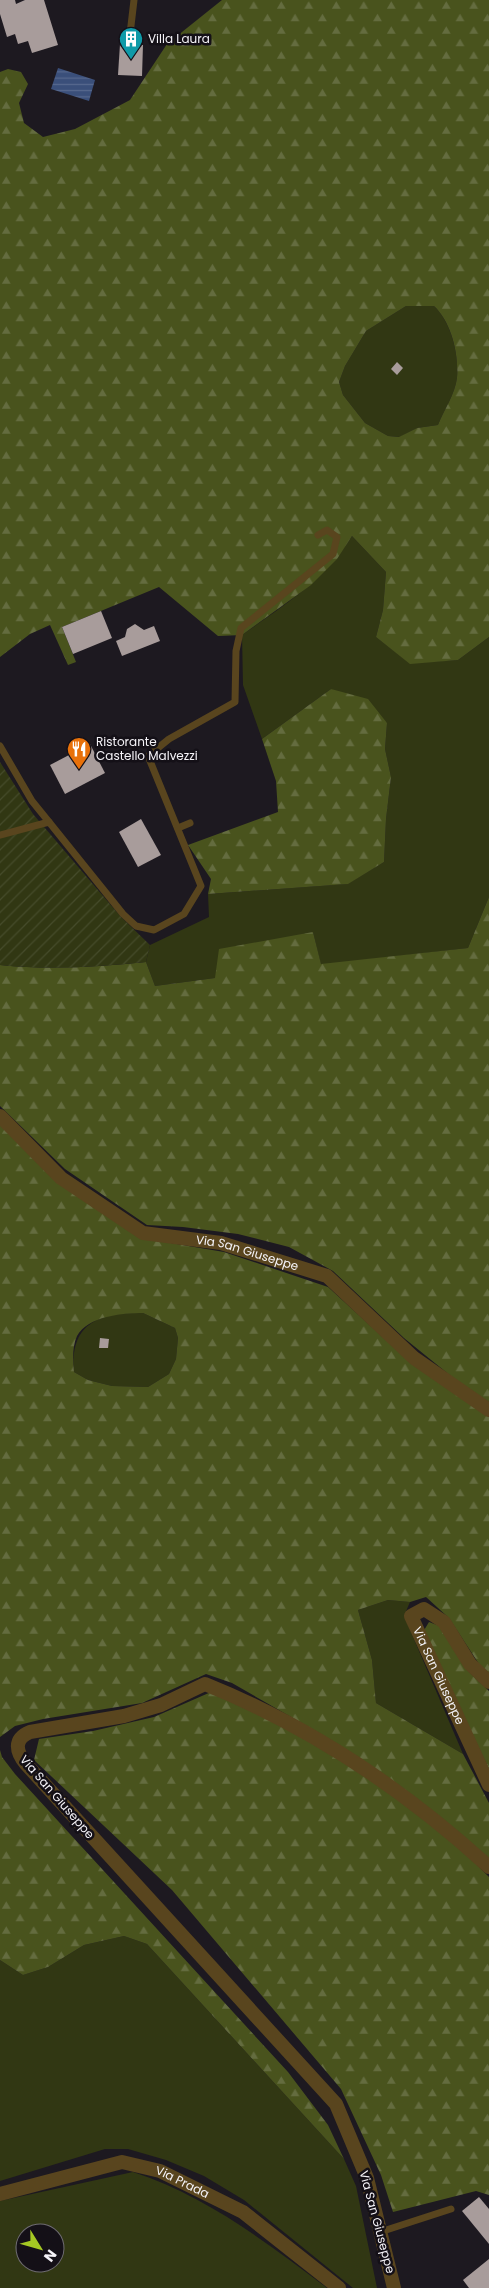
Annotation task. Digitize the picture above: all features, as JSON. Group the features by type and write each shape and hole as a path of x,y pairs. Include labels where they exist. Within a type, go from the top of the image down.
{"street":[{"name":"Via San Giuseppe","path":"0,1116 61,1178 143,1233 221,1243 328,1276 414,1358 489,1410"},
{"name":"Via San Giuseppe","path":"489,1682 470,1664 444,1622 424,1609 411,1616 489,1785"},
{"name":"Via San Giuseppe","path":"394,2288 367,2178 336,2104 22,1760 19,1756 18,1744 22,1735 30,1732 124,1716 161,1705 205,1684 252,1703 362,1767 450,1832 489,1867"},
{"name":"Via Prada","path":"0,2194 122,2162 160,2171 243,2212 339,2288"}],"lane":[{"path":"130,34 134,0"},
{"path":"0,746 32,801 123,914 136,926 154,930 184,914 201,886 148,756 169,738 235,702 236,651 241,628 333,554 337,537 327,530 318,534"},
{"path":"0,835 49,822"},
{"path":"178,828 190,823"},
{"path":"380,2232 451,2209"}],"green space":[{"path":"222,0 489,0 489,637 458,660 410,664 376,637 383,610 386,572 352,536 337,559 311,585 242,635 218,636 159,587 62,627 76,662 68,665 50,625 30,634 0,657 0,72 8,69 21,72 28,84 19,103 24,123 43,137 75,129 130,100 167,44","holes":["406,306 434,306 445,320 453,339 457,358 457,378 454,390 438,425 417,428 399,437 388,436 365,423 343,395 339,382 345,366 366,331"]},
{"path":"406,306 434,306 440,313 453,339 457,359 457,378 452,396 438,425 417,428 400,437 388,436 365,423 343,395 339,382 345,366 366,331"},
{"path":"352,536 386,572 383,610 376,637 410,663 458,660 489,637 489,897 468,948 321,965 313,932 215,978 155,986 146,962 150,945 209,917 208,894 347,884 384,862 386,819 391,777 385,749 387,723 331,689 262,739 243,685 242,635 315,580 328,567"},
{"path":"331,689 368,699 387,723 385,749 391,777 386,819 384,862 348,884 208,894 211,879 188,845 278,812 276,781 262,739"},
{"path":"0,762 33,814 121,917 150,945 146,962 73,967 0,965"},
{"path":"489,897 489,1402 462,1385 404,1338 333,1271 289,1247 238,1234 183,1227 147,1225 65,1169 0,1106 0,965 73,967 146,962 155,986 215,978 219,949 313,932 321,964 468,948"},
{"path":"0,1125 141,1238 224,1252 328,1287 411,1363 489,1417 489,1674 479,1664 449,1618 426,1597 410,1602 388,1600 358,1610 372,1660 376,1703 463,1754 489,1803 489,1861 326,1737 232,1683 206,1674 142,1703 43,1719 15,1726 0,1737","holes":["143,1313 175,1328 178,1338 176,1359 169,1374 148,1387 112,1386 88,1380 74,1372 75,1340 82,1329 97,1320 116,1315"]},
{"path":"143,1313 175,1328 178,1338 176,1359 169,1374 148,1387 112,1386 88,1380 74,1372 74,1355 77,1342 82,1332 90,1324 101,1318 113,1315"},
{"path":"388,1600 410,1602 404,1616 463,1754 376,1703 372,1660 358,1610"},
{"path":"429,1622 442,1627 470,1673 489,1691 489,1769 423,1632"},
{"path":"211,1692 281,1724 383,1786 449,1837 489,1877 489,2195 476,2191 393,2212 381,2175 341,2089 172,1890 34,1760 39,1739 93,1731 154,1717"},
{"path":"0,1750 2,1757 15,1774 288,2072 328,2125 344,2159 147,1944 124,1936 84,1945 48,1967 23,1975 0,1960"},
{"path":"124,1936 147,1944 344,2159 356,2186 377,2288 353,2288 244,2200 204,2176 166,2160 128,2149 105,2149 0,2181 0,1960 23,1975 48,1967 84,1945"},
{"path":"133,2172 160,2182 210,2207 282,2254 327,2288 0,2288 0,2201"}],"water":[{"path":"58,68 95,80 89,101 51,89"}],"building":[{"path":"0,0 15,0 16,4 25,0 44,0 58,45 32,53 28,41 18,44 15,34 7,37 0,14"},
{"name":"Villa Laura","path":"120,44 143,45 142,76 118,75"},
{"path":"397,362 403,368 397,375 391,369"},
{"path":"101,611 112,638 73,654 62,627"},
{"path":"135,624 144,630 154,626 160,641 122,656 116,641 125,637 127,629"},
{"path":"90,744 105,773 65,794 50,765"},
{"path":"141,819 161,855 138,867 119,832"},
{"path":"100,1338 109,1339 108,1348 99,1348"},
{"path":"479,2197 489,2209 489,2244 462,2211"},
{"path":"489,2259 489,2288 469,2288 463,2280"}],"place":[{"name":"Villa Laura","path":"131,60"},
{"name":"Ristorante Castello Malvezzi","path":"79,770"}]}
